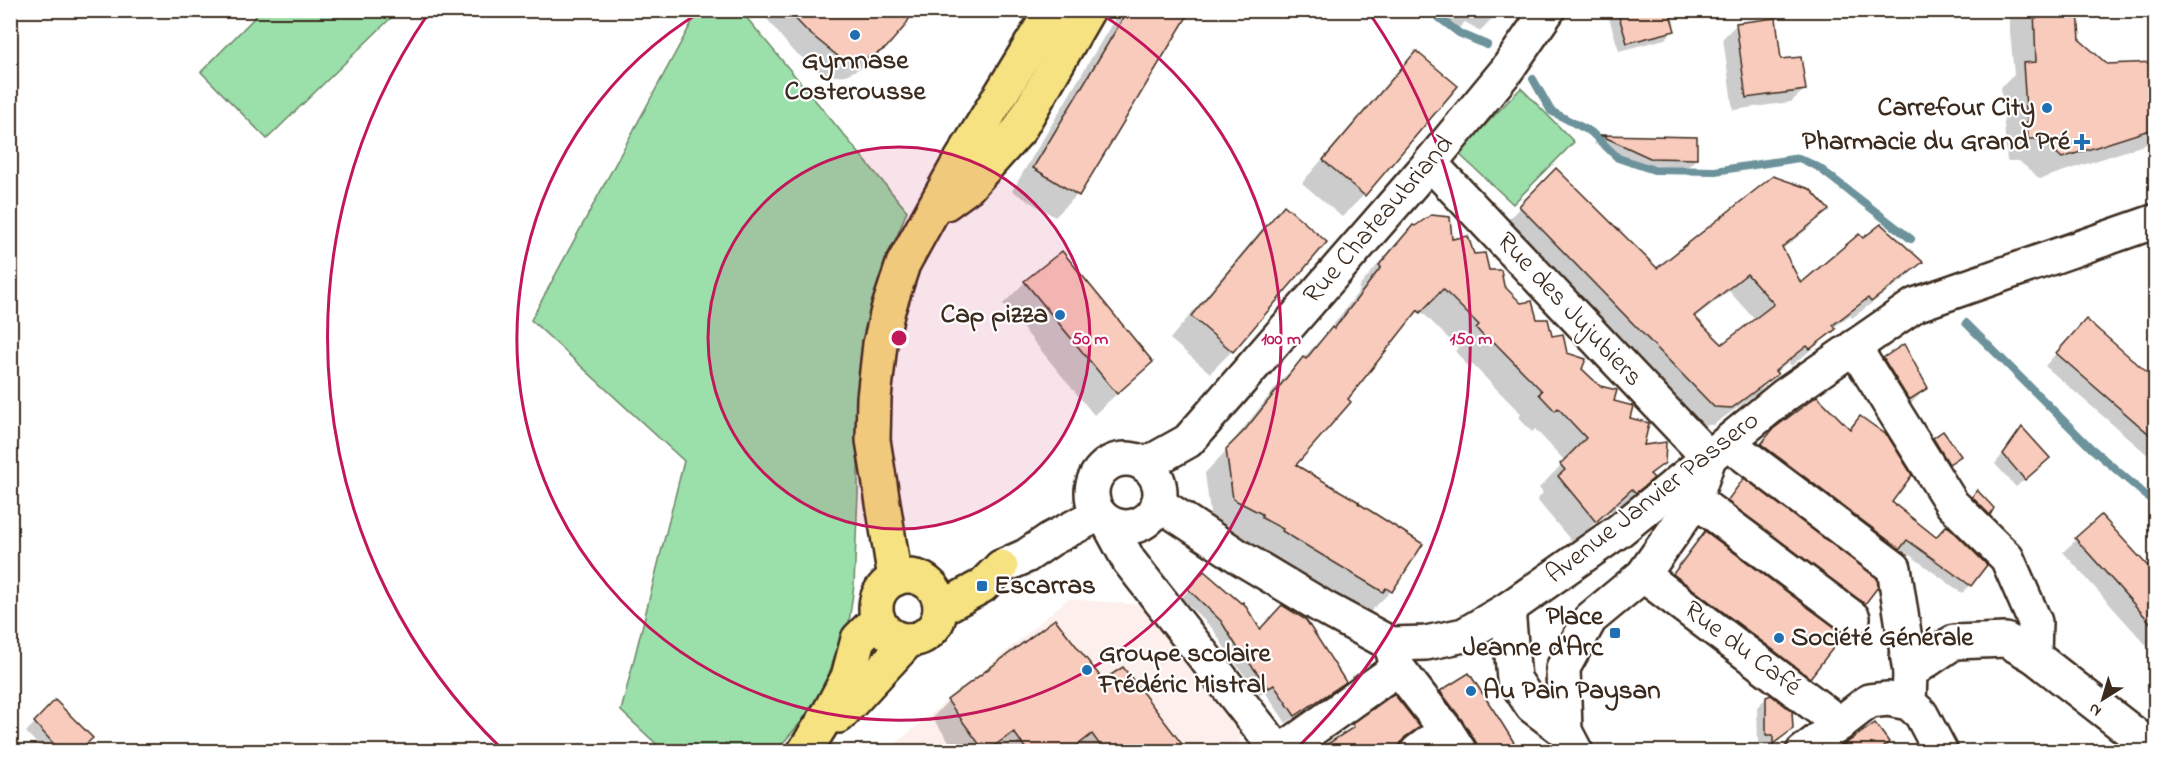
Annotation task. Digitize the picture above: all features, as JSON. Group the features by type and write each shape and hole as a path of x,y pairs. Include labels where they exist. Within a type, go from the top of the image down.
{"main road":[{"path":"895,579 873,440 875,387 880,344 888,310 903,264 930,214 1052,10"},
{"path":"930,214 968,187 1019,130 1088,10"},
{"path":"940,609 982,586 1001,567"},
{"path":"909,576 926,583 937,597 940,609 937,621 929,633 909,640 890,635 882,628 876,610 879,594 885,587 895,579 909,576"},
{"path":"805,752 848,677 858,639 878,619"},
{"path":"805,752 909,640"}],"street":[{"name":"Rue Chateaubriand","path":"1145,465 1188,441 1430,163 1506,71 1548,10"},
{"name":"Rue des Jujubiers","path":"1430,163 1718,450 1894,568 1910,687"},
{"name":"Avenue Janvier Passero","path":"1158,503 1269,575 1357,627 1394,656 1425,643 1464,635 1508,609 1620,530 1785,395 1915,305 2156,221"},
{"path":"1854,347 1952,504 2007,558 2036,622 2034,656"},
{"path":"1571,741 1563,668 1590,620 1643,575 1695,500 1718,450"},
{"path":"1103,518 1118,526 1138,525 1152,515 1158,503 1160,490 1152,471 1145,465 1126,459 1117,460 1099,472 1094,481 1093,504 1129,561 1279,752 1314,727 1394,656 1453,741 1417,752"},
{"path":"1695,500 1853,618"},
{"path":"1001,567 1026,556 1051,539 1103,518"},
{"name":"Rue du Café","path":"1643,575 1840,724"},
{"path":"1508,609 1514,679 1532,706 1571,741"},
{"path":"1803,752 1869,701 1888,699 1910,687 1954,642 2006,640 2034,656 2142,740 2156,744"},
{"path":"1910,687 1941,752"}],"shaded area":[{"name":"Groupe scolaire Frédéric Mistral","path":"1068,599 1142,605 1241,735 1236,752 886,752"}],"green space":[{"path":"262,10 398,11 267,139 201,72"},
{"path":"698,11 741,11 907,211 887,261 858,405 858,493 854,585 846,645 814,707 776,751 664,751 621,711 684,461 531,320"},
{"path":"1521,88 1574,142 1513,204 1458,153"}],"building":[{"name":"Gymnase Costerousse","path":"787,10 914,10 905,26 886,48 873,56 854,60 839,57 808,32"},
{"path":"1128,10 1191,10 1079,196 1033,168"},
{"path":"1617,10 1669,10 1675,31 1627,43"},
{"path":"2034,10 2078,10 2080,40 2107,64 2156,62 2156,128 2062,158 2041,139 2028,139 2023,63 2036,62"},
{"path":"1776,18 1781,59 1801,57 1806,90 1746,98 1736,23"},
{"path":"1416,51 1458,86 1365,196 1323,160"},
{"path":"1600,135 1697,137 1697,159 1650,158"},
{"path":"1556,168 1657,268 1773,176 1810,189 1829,210 1782,247 1801,283 1859,234 1863,238 1881,224 1923,262 1871,302 1868,298 1833,325 1836,329 1810,349 1807,346 1775,371 1778,374 1732,408 1714,407 1519,206","holes":["1747,274 1774,304 1722,344 1694,316"]},
{"path":"1284,205 1327,242 1233,352 1191,316"},
{"path":"1431,215 1450,217 1452,239 1468,236 1474,254 1485,253 1489,270 1501,270 1504,286 1521,303 1532,301 1537,319 1548,319 1552,336 1563,334 1567,353 1586,359 1582,369 1600,386 1617,390 1614,401 1633,406 1630,418 1649,423 1644,445 1666,442 1665,463 1650,474 1654,478 1636,493 1632,489 1596,522 1558,476 1565,470 1560,464 1586,438 1558,408 1555,411 1539,394 1542,391 1494,342 1491,345 1476,328 1479,325 1443,289 1420,313 1418,310 1348,399 1351,402 1296,465 1359,502 1423,544 1392,592 1386,588 1383,592 1282,531 1283,529 1262,518 1262,514 1233,499 1226,449 1245,430 1303,357 1306,359 1332,327 1334,329 1381,267 1379,265 1413,225 1415,226"},
{"path":"1062,251 1153,362 1117,394 1024,281"},
{"path":"2086,319 2156,380 2156,440 2056,353"},
{"path":"1904,344 1928,388 1909,400 1883,358"},
{"path":"1817,396 1850,429 1860,416 1888,436 1912,475 1892,502 1936,537 1946,526 1950,528 1987,565 1971,586 1907,540 1900,549 1761,444 1773,429"},
{"path":"2022,427 2050,458 2025,480 2003,454"},
{"path":"1943,431 1961,456 1949,464 1933,438"},
{"path":"1744,478 1877,578 1878,587 1865,604 1727,501"},
{"path":"1977,490 1994,508 1990,515 1972,497"},
{"path":"2101,515 2156,575 2156,629 2075,538"},
{"path":"1705,531 1844,634 1810,678 1673,574"},
{"path":"1204,571 1241,603 1243,602 1260,629 1282,605 1306,620 1346,682 1295,716 1274,685 1269,688 1237,647 1221,621 1188,589"},
{"path":"1055,619 1103,680 1123,667 1188,752 1105,752 1092,734 1069,752 1028,752 1014,732 985,752 947,700"},
{"path":"1469,673 1520,752 1479,752 1476,742 1462,720 1440,691"},
{"path":"1394,694 1420,727 1405,737 1400,744 1399,752 1315,752 1354,727 1352,724"},
{"path":"1771,695 1792,711 1793,729 1773,744 1773,735 1766,735 1766,697"},
{"path":"55,700 93,738 77,752 61,752 34,722"},
{"path":"1875,723 1889,742 1879,752 1834,752"}],"waterway":[{"path":"1429,10 1459,33 1487,45"},
{"path":"1533,79 1551,111 1591,132 1618,158 1654,170 1715,171 1799,158 1818,167 1911,239"},
{"path":"1966,323 2091,448 2156,504"}],"place":[{"name":"Gymnase Costerousse","path":"855,35"},
{"name":"Carrefour City","path":"2047,108"},
{"name":"Pharmacie du Grand Pré","path":"2082,142"},
{"name":"Cap pizza","path":"1060,315"},
{"name":"Escarras","path":"982,586"},
{"name":"Place Jeanne d'Arc","path":"1615,633"},
{"name":"Société Générale","path":"1779,638"},
{"name":"Groupe scolaire Frédéric Mistral","path":"1087,670"},
{"name":"Au Pain Paysan","path":"1471,691"}]}
